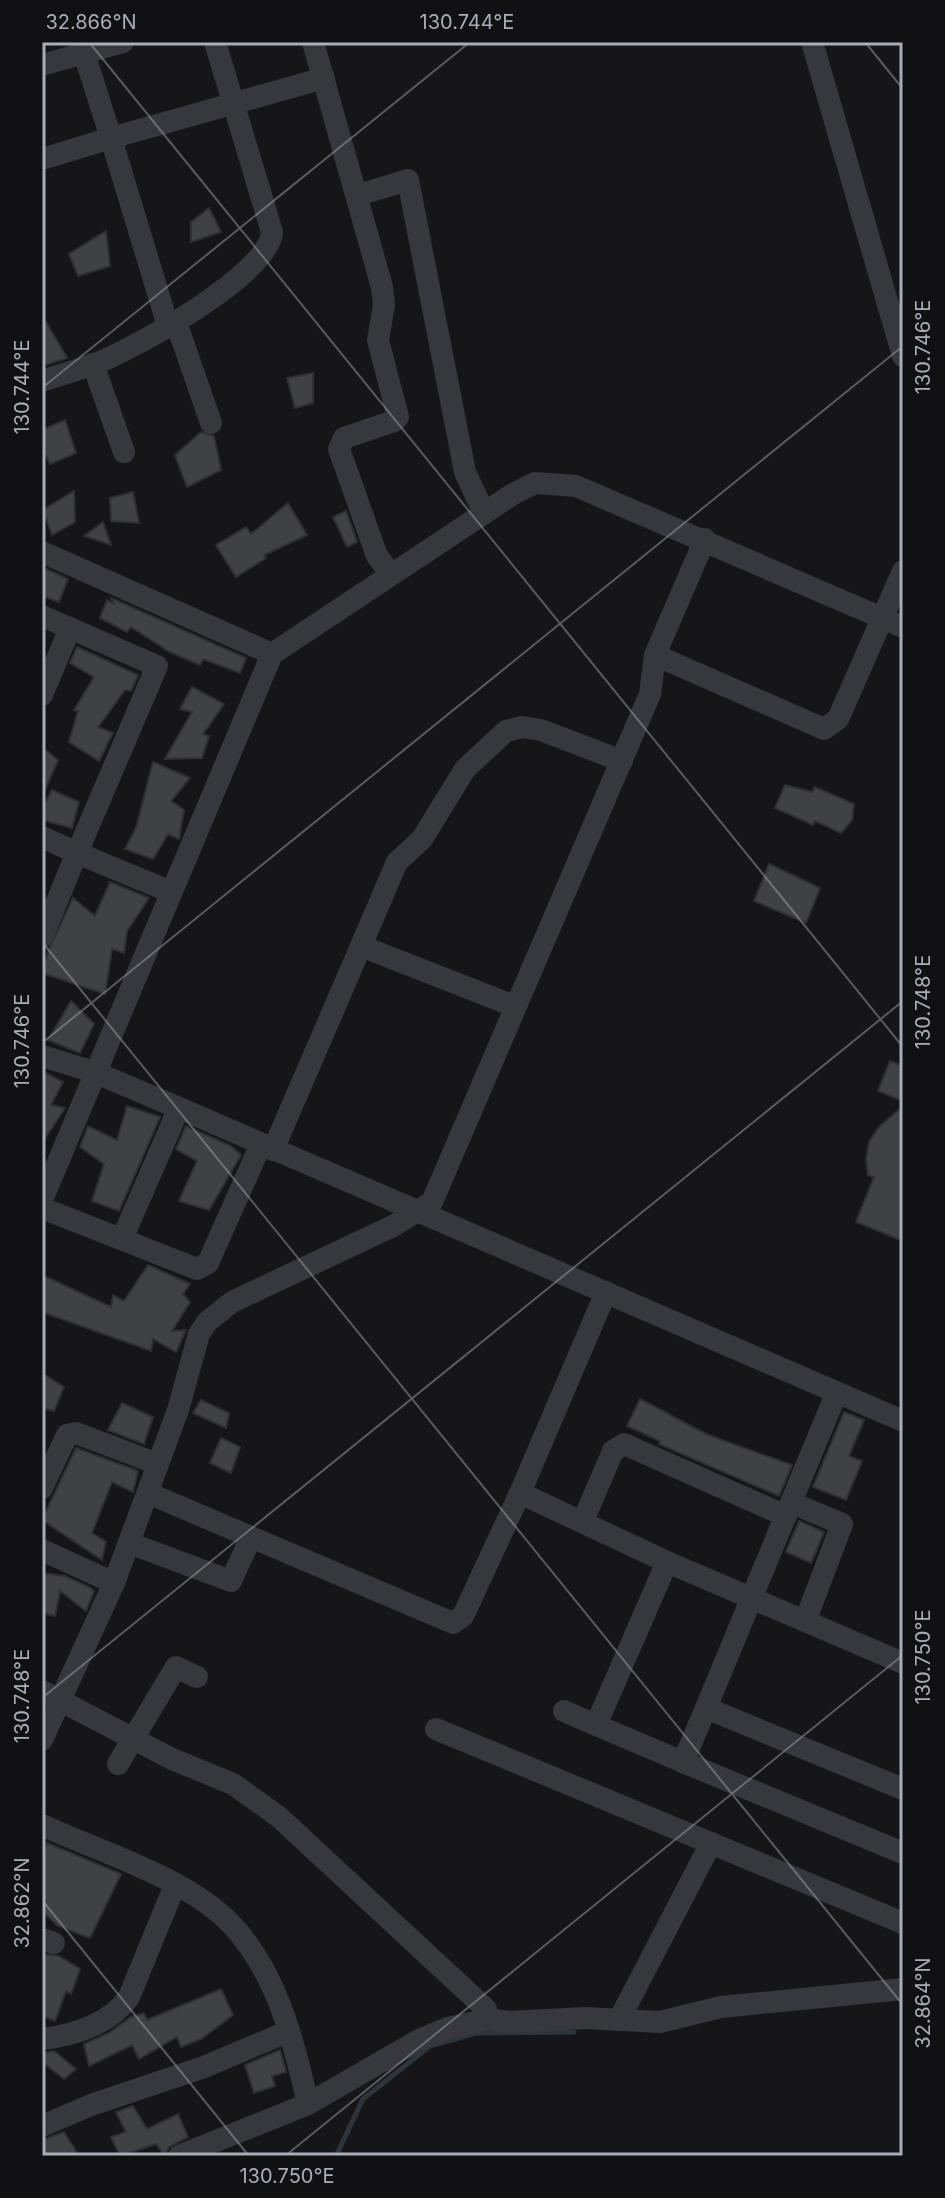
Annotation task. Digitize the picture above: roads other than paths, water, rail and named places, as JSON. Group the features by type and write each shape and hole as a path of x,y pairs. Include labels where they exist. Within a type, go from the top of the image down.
{"street":[{"path":"42,65 82,48 123,42"},
{"path":"42,381 93,364 172,324 247,271 271,245 272,232 215,42"},
{"path":"313,42 382,287 384,305 378,340 398,417 344,438 339,449 377,556 391,574"},
{"path":"812,42 903,356"},
{"path":"82,48 172,324 211,423"},
{"path":"42,159 324,78"},
{"path":"358,195 408,180 465,472 484,513"},
{"path":"93,364 124,452"},
{"path":"42,1200 272,654 391,574 535,483 557,482 576,486 705,539 903,627"},
{"path":"42,1740 51,1696 114,1583 158,1464 199,1334 207,1322 232,1302 432,1202 650,694 655,655 705,539"},
{"path":"42,552 272,654"},
{"path":"655,655 824,729 838,719 903,571"},
{"path":"42,616 157,666 42,937"},
{"path":"42,695 70,628"},
{"path":"42,1208 197,1269 208,1263 267,1147 397,862 422,839 465,769 506,731 522,727 541,730 622,761"},
{"path":"42,837 171,892"},
{"path":"361,946 514,1006"},
{"path":"42,1056 94,1072 179,1108 903,1421"},
{"path":"122,1239 179,1108"},
{"path":"148,1493 453,1623 463,1616 520,1493 606,1292"},
{"path":"683,1762 836,1394"},
{"path":"42,1488 67,1435 76,1433 158,1464"},
{"path":"583,1521 613,1451 624,1444 789,1509 842,1524 806,1619"},
{"path":"520,1493 751,1599 902,1660"},
{"path":"129,1543 231,1581 251,1537"},
{"path":"42,1550 114,1583"},
{"path":"596,1725 667,1562"},
{"path":"118,1764 176,1667 197,1677"},
{"path":"51,1696 136,1737 172,1759 233,1784 279,1817 486,2009 489,2019"},
{"path":"706,1708 903,1789"},
{"path":"564,1711 903,1853"},
{"path":"436,1729 903,1923"},
{"path":"42,1825 175,1885 231,1923 253,1951 289,2031 308,2104"},
{"path":"619,2020 711,1843"},
{"path":"42,2039 79,2031 119,2011 129,1997 175,1885"},
{"path":"179,2156 308,2104 419,2040 448,2028 489,2019 509,2022 546,2018 660,2022 736,2005 903,1989"},
{"path":"42,2126 91,2105 204,2067 289,2031"}],"waterway":[{"path":"336,2156 363,2099 430,2046 476,2033 574,2032"}]}
